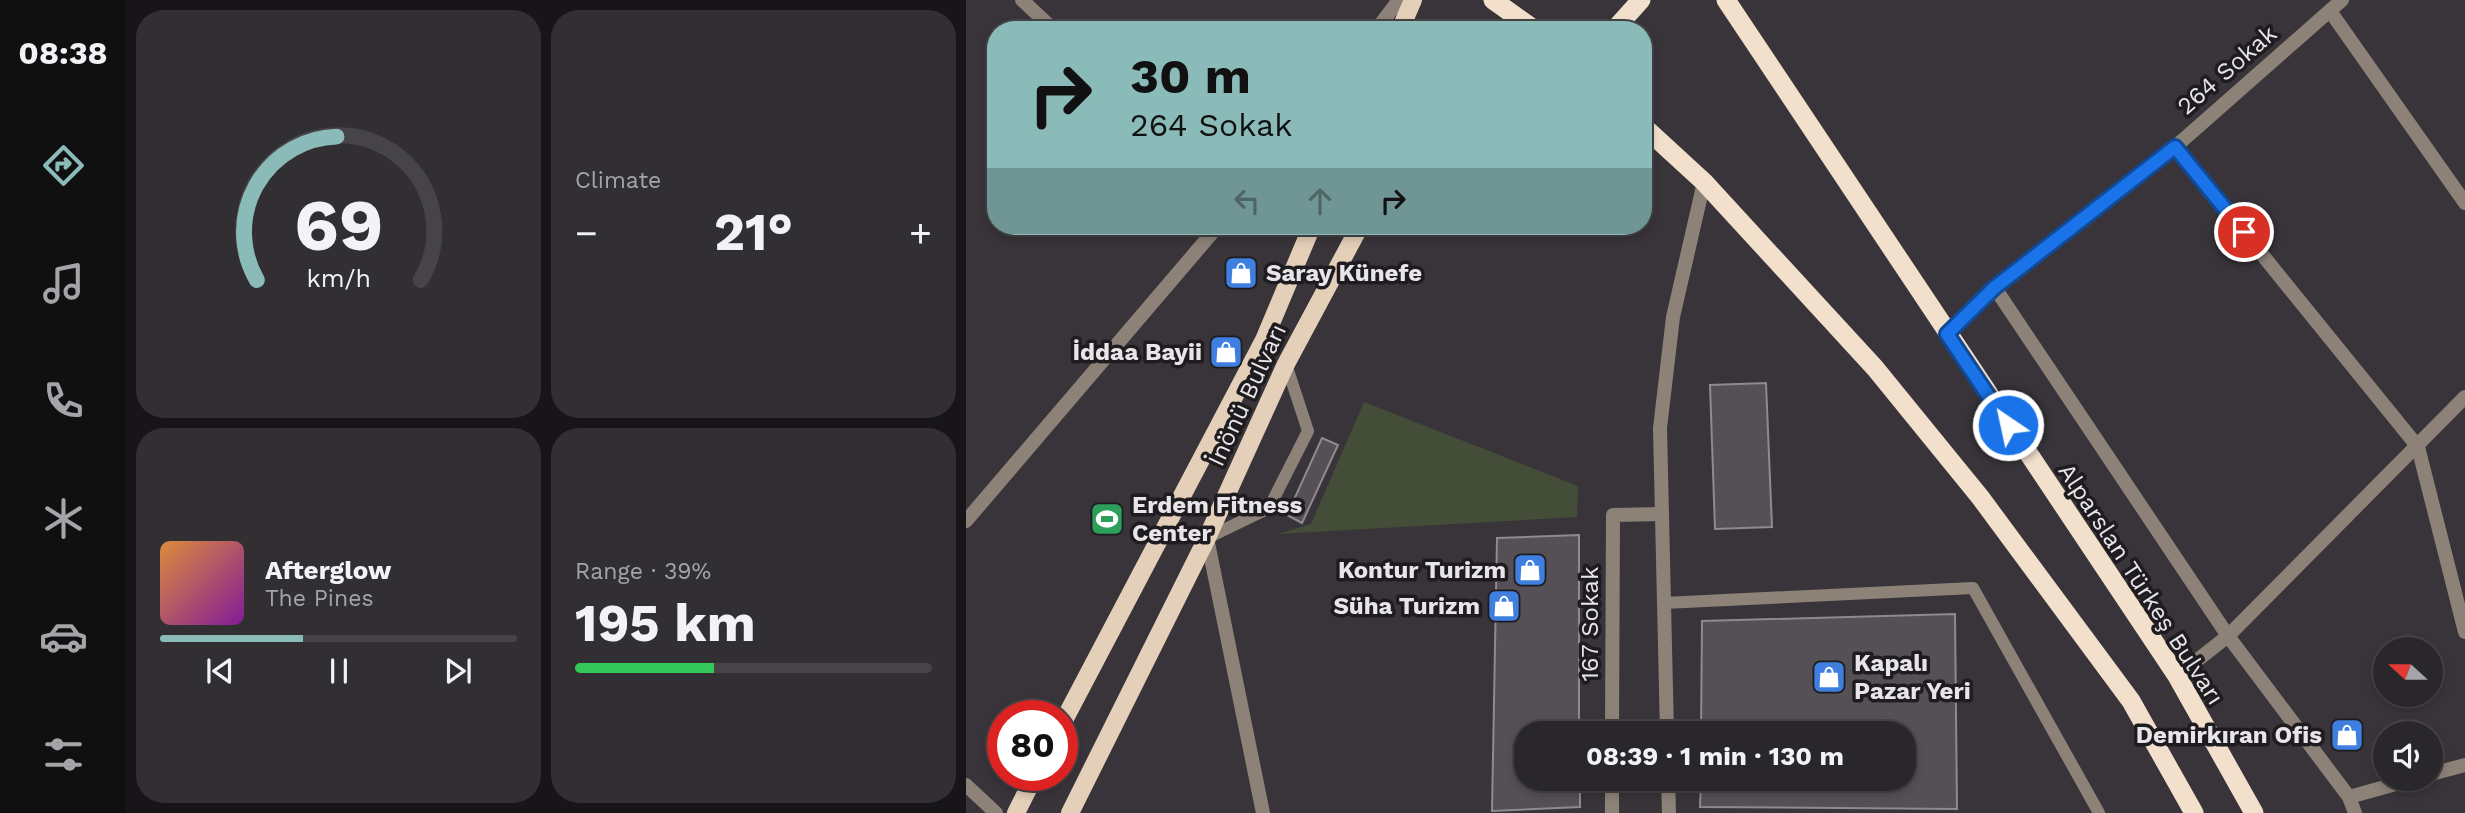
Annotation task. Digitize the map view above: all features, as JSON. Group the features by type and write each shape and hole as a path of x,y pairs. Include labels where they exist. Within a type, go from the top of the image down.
{"highway":[{"path":"1493,0 1522,21"},
{"path":"1622,21 1641,0"},
{"name":"Alparslan Türkeş Bulvarı","path":"1730,3 1947,334 2177,676 2254,813"},
{"path":"1652,134 1704,182 1875,368 1980,497 2131,701 2194,813"}],"main road":[{"path":"1404,21 1413,0"},
{"name":"İnönü Bulvarı","path":"1075,700 1264,340 1308,235"},
{"name":"İnönü Bulvarı","path":"1070,813 1207,538 1286,364 1355,235"},
{"path":"1016,813 1027,791"}],"street":[{"path":"1022,0 1044,21"},
{"path":"1383,21 1399,0"},
{"name":"264 Sokak","path":"1947,334 1994,288 2175,147 2343,0"},
{"path":"2330,11 2465,203"},
{"path":"2175,147 2418,447 2465,632"},
{"path":"1667,721 1660,428 1672,317 1704,182"},
{"path":"966,522 1210,235"},
{"path":"1994,288 2228,636 2349,797 2355,813"},
{"path":"2177,676 2228,636 2465,397"},
{"name":"167 Sokak","path":"1612,721 1613,515 1662,514"},
{"path":"1207,538 1263,813"},
{"path":"2443,771 2465,765"},
{"path":"966,785 996,813"},
{"path":"2349,797 2373,790"},
{"path":"1612,791 1612,813"},
{"path":"1668,791 1669,813"}],"lane":[{"path":"1207,538 1269,508 1308,431 1286,364"},
{"path":"1664,603 1973,588 2099,813"}],"green space":[{"path":"1364,402 1578,486 1577,517 1278,534 1311,524"}],"building":[{"path":"1766,383 1772,527 1715,529 1710,385"},
{"path":"1322,438 1338,445 1302,523 1287,515"},
{"path":"1579,535 1579,721 1514,721 1514,791 1580,791 1580,807 1492,811 1497,538"},
{"name":"Kapalı Pazar Yeri","path":"1955,614 1957,809 1700,807 1701,791 1916,791 1916,721 1701,721 1702,621"}],"place":[{"name":"Saray Künefe","path":"1241,273"},
{"name":"İddaa Bayii","path":"1226,352"},
{"name":"Erdem Fitness Center","path":"1107,519"},
{"name":"Kontur Turizm","path":"1530,570"},
{"name":"Süha Turizm","path":"1504,606"},
{"name":"Kapalı Pazar Yeri","path":"1829,677"},
{"name":"Demirkıran Ofis","path":"2347,735"}],"route":[{"path":"2008,425 1947,334 1994,288 2175,147 2244,232"}]}
